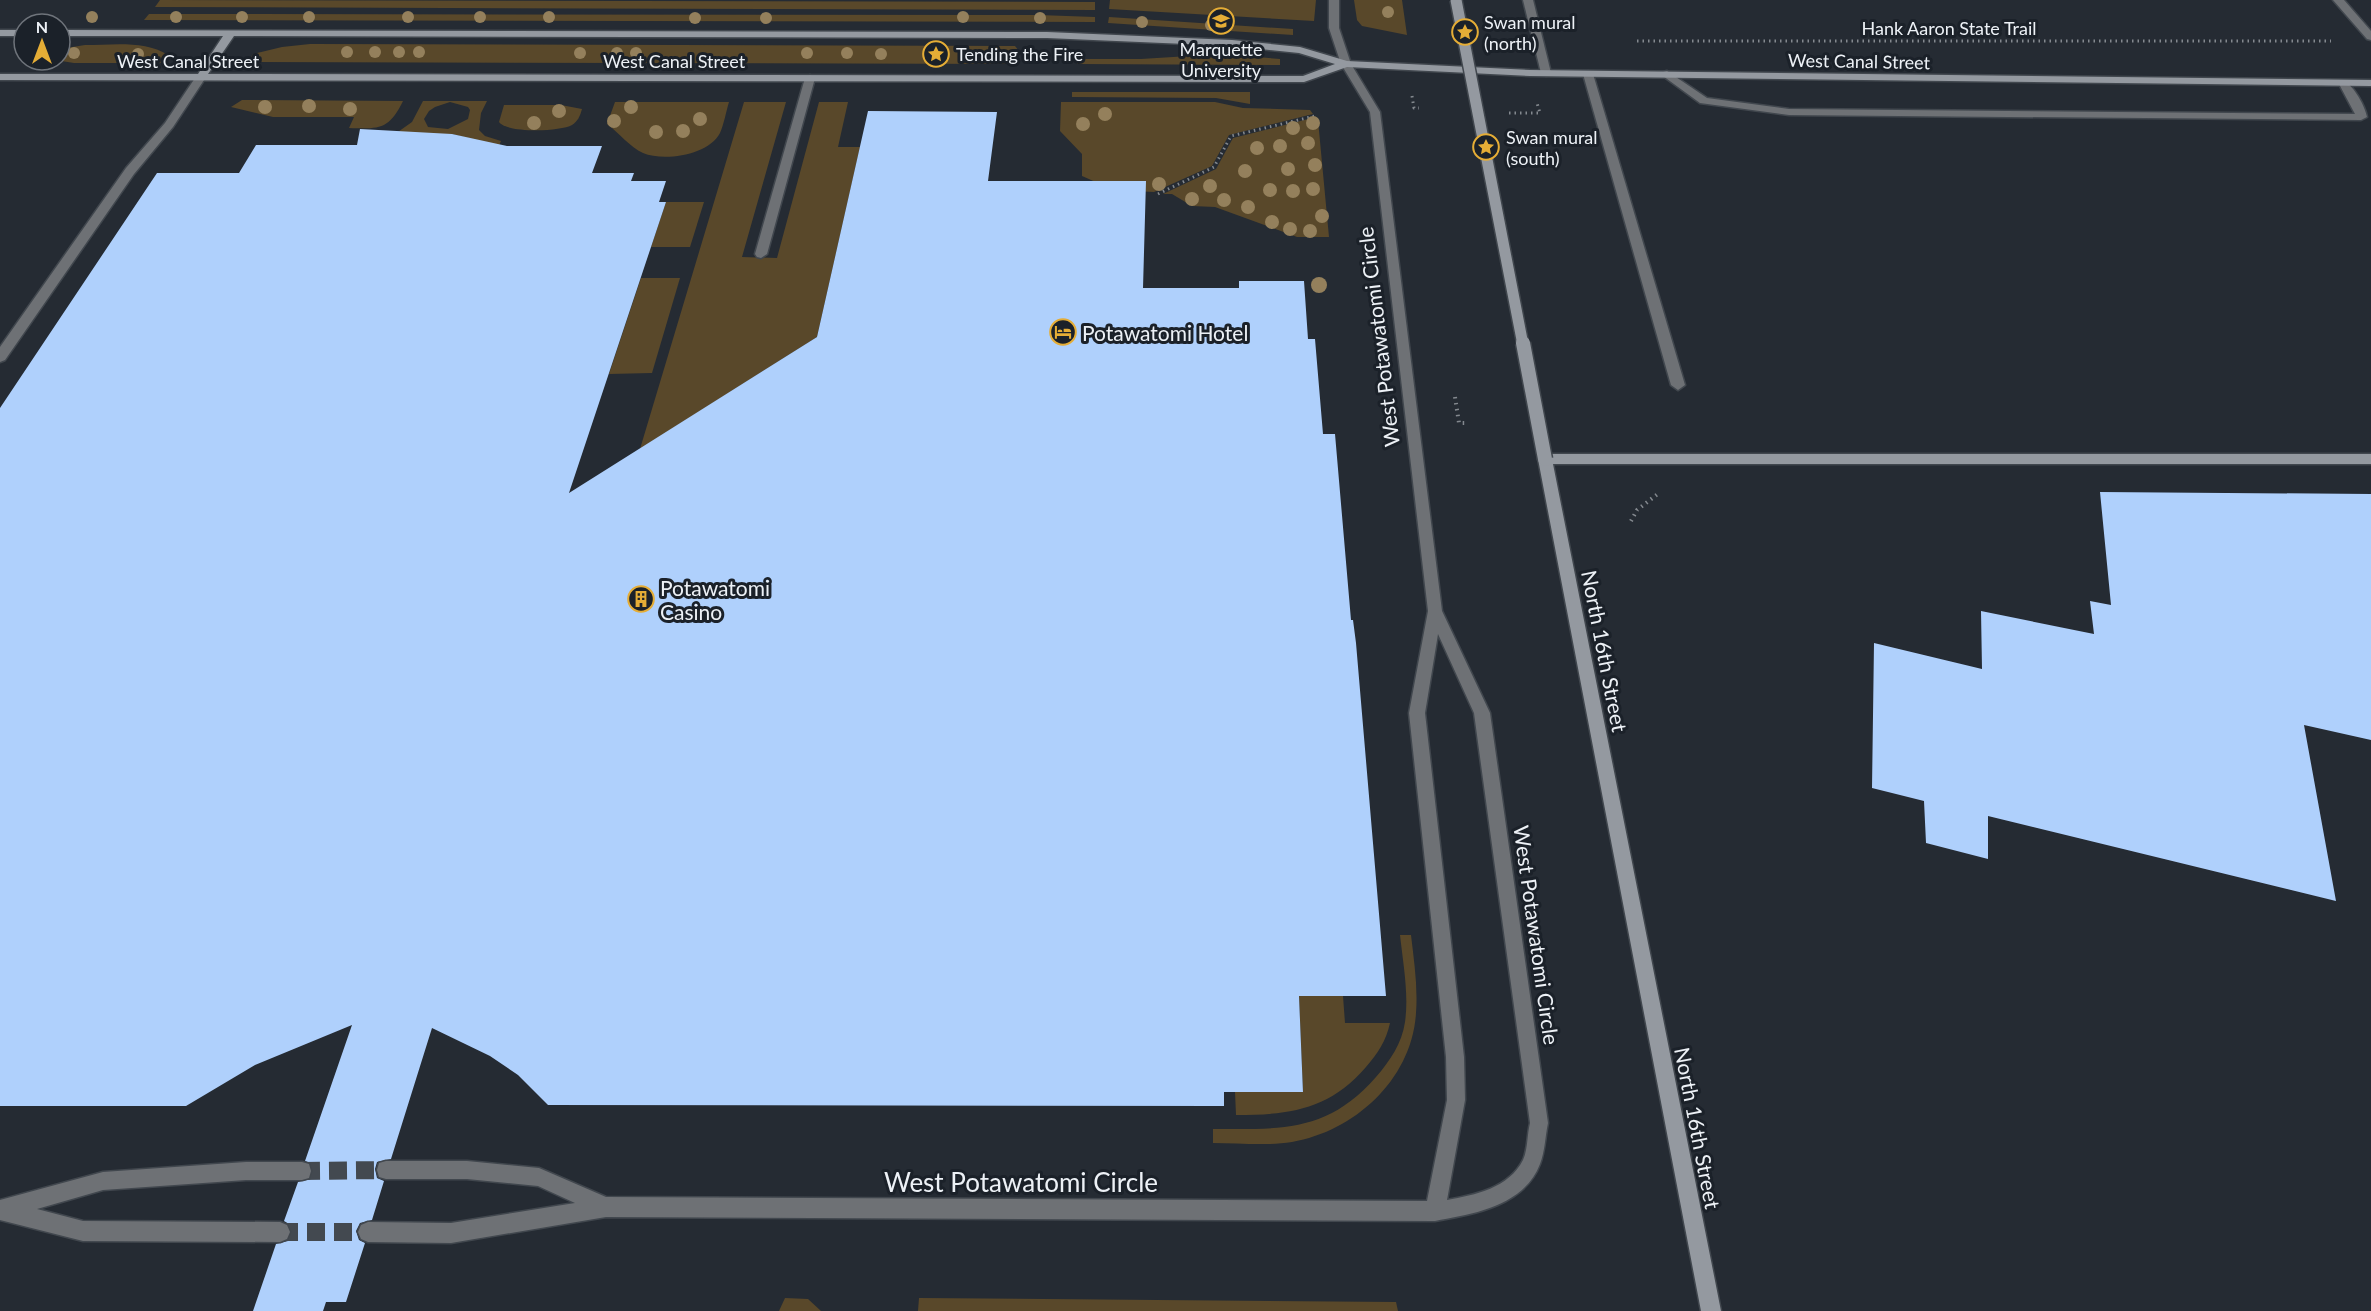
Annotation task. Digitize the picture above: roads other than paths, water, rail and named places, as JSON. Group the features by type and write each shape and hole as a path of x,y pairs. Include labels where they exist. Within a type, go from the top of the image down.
{"street":[{"name":"West Potawatomi Circle","path":"1334,0 1334,28 1346,64 1375,112 1435,611 1417,713 1455,1057 1456,1100 1435,1211"},
{"name":"North 16th Street","path":"1456,0 1711,1311"},
{"path":"1528,0 1546,73"},
{"path":"2338,0 2371,38"},
{"name":"West Canal Street","path":"72,33 1090,36 1232,43 1300,50 1346,64 1546,73 2371,83"},
{"path":"0,357 130,171 169,125 230,34"},
{"name":"West Canal Street","path":"0,77 1304,80 1346,64"},
{"path":"1588,74 1678,385"},
{"path":"1667,74 1704,101 1789,112 2361,117 2360,110 2344,84"},
{"path":"761,254 810,78"},
{"path":"1545,459 2371,459"},
{"name":"West Potawatomi Circle","path":"368,1232 451,1233 606,1207 1435,1211 1485,1202 1518,1182 1532,1162 1539,1123 1482,713 1435,611"},
{"name":"West Potawatomi Circle","path":"386,1170 467,1170 539,1177 606,1207"},
{"path":"2,1210 103,1181 246,1171 302,1171"},
{"path":"2,1210 83,1231 280,1232"}],"tunnel":[{"path":"302,1171 386,1170"},
{"path":"280,1232 368,1232"}],"place":[{"name":"Marquette University","path":"1221,21"},
{"name":"Swan mural (north)","path":"1465,32"},
{"name":"Tending the Fire","path":"936,54"},
{"name":"Swan mural (south)","path":"1486,147"},
{"name":"Potawatomi Hotel","path":"1063,332"},
{"name":"Potawatomi Casino","path":"641,599"}]}
